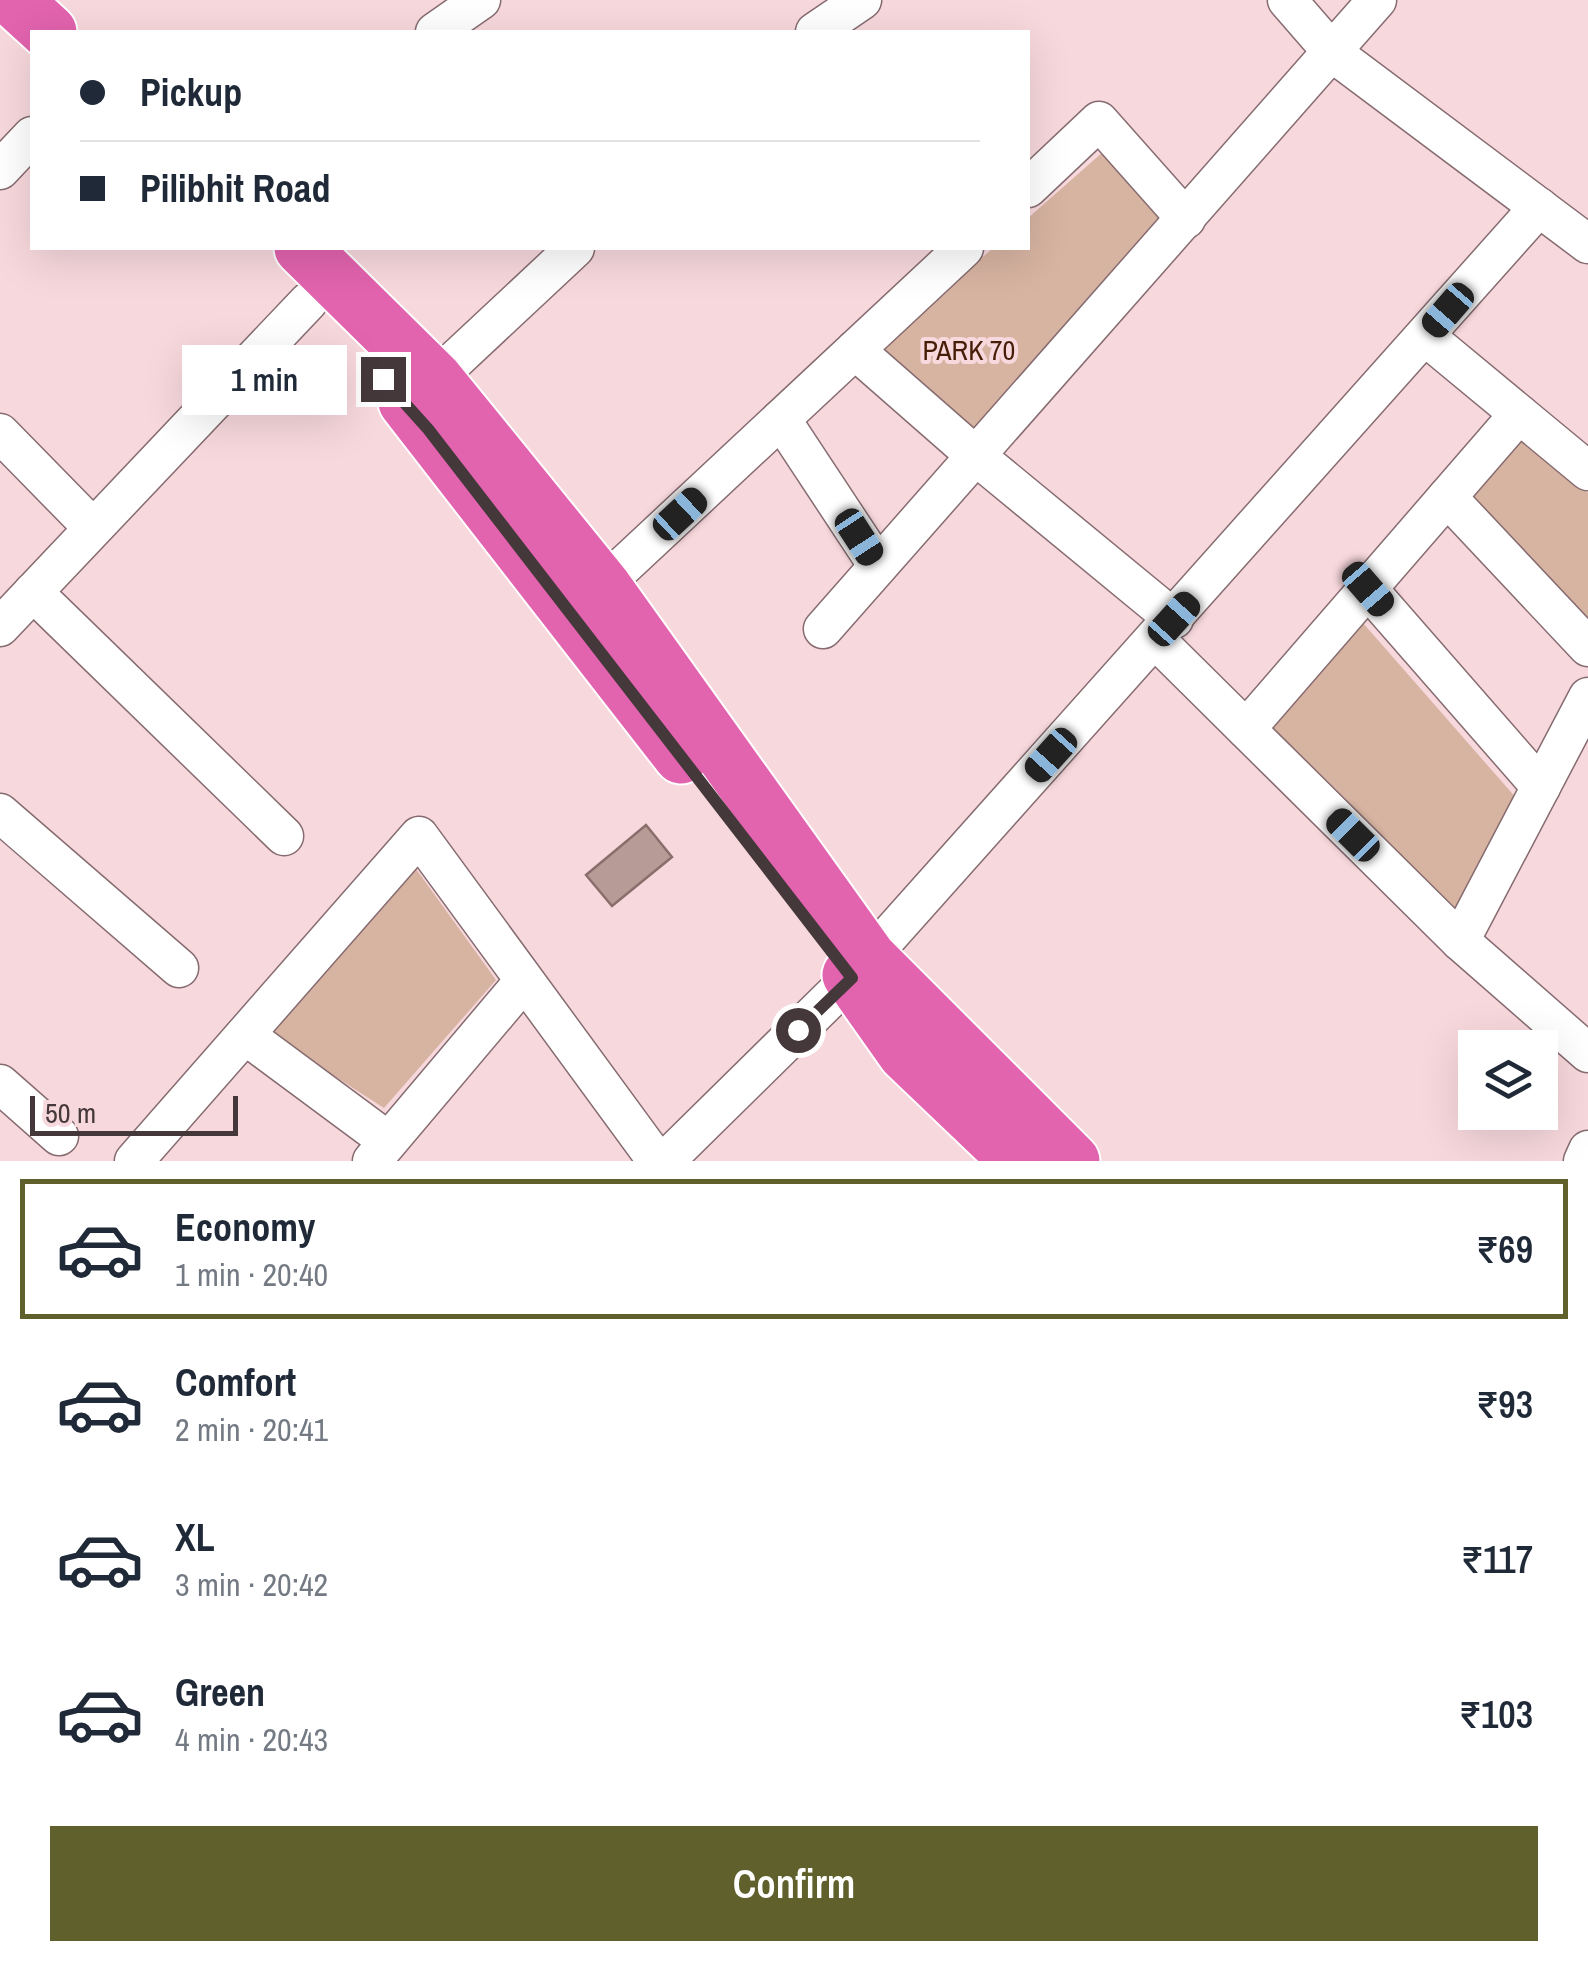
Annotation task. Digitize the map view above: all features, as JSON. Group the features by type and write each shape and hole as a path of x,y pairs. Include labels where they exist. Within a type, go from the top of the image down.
{"highway":[{"path":"14,0 47,30"},
{"path":"49,0 80,30"},
{"path":"262,250 308,302 422,392"},
{"path":"304,250 587,600 860,968 905,1053 1018,1161"},
{"path":"860,968 1072,1161"}],"street":[{"path":"436,19 481,0"},
{"path":"1286,0 1333,53 1588,244"},
{"path":"823,628 1377,0"},
{"path":"1030,186 1099,121 1186,219"},
{"path":"0,170 30,138"},
{"path":"665,1161 860,968 1539,208"},
{"path":"422,392 573,250"},
{"path":"587,600 962,250"},
{"path":"0,627 308,302"},
{"path":"1425,336 1588,471"},
{"path":"854,350 1164,629 1246,729 1460,941 1588,1053"},
{"path":"1246,729 1518,414"},
{"path":"781,419 878,566"},
{"path":"0,434 93,528"},
{"path":"1447,497 1588,647"},
{"path":"1368,589 1540,787"},
{"path":"33,592 284,836"},
{"path":"1460,941 1588,697"},
{"path":"0,813 179,968"},
{"path":"134,1161 419,836 657,1161"},
{"path":"245,1035 380,1151 524,981"},
{"path":"0,1084 59,1136"},
{"path":"1582,1161 1588,1150"}],"green space":[{"name":"PARK 70","path":"1103,152 1172,220 973,438 877,349 991,250 1030,250 1030,216"},
{"path":"1520,438 1588,493 1588,627 1462,498"},
{"path":"1356,615 1517,799 1456,914 1268,728"},
{"path":"411,862 496,980 384,1108 261,1029"}],"building":[{"path":"646,825 672,857 612,906 586,875"}],"route":[{"path":"383,379 428,429 852,978 798,1030"}]}
